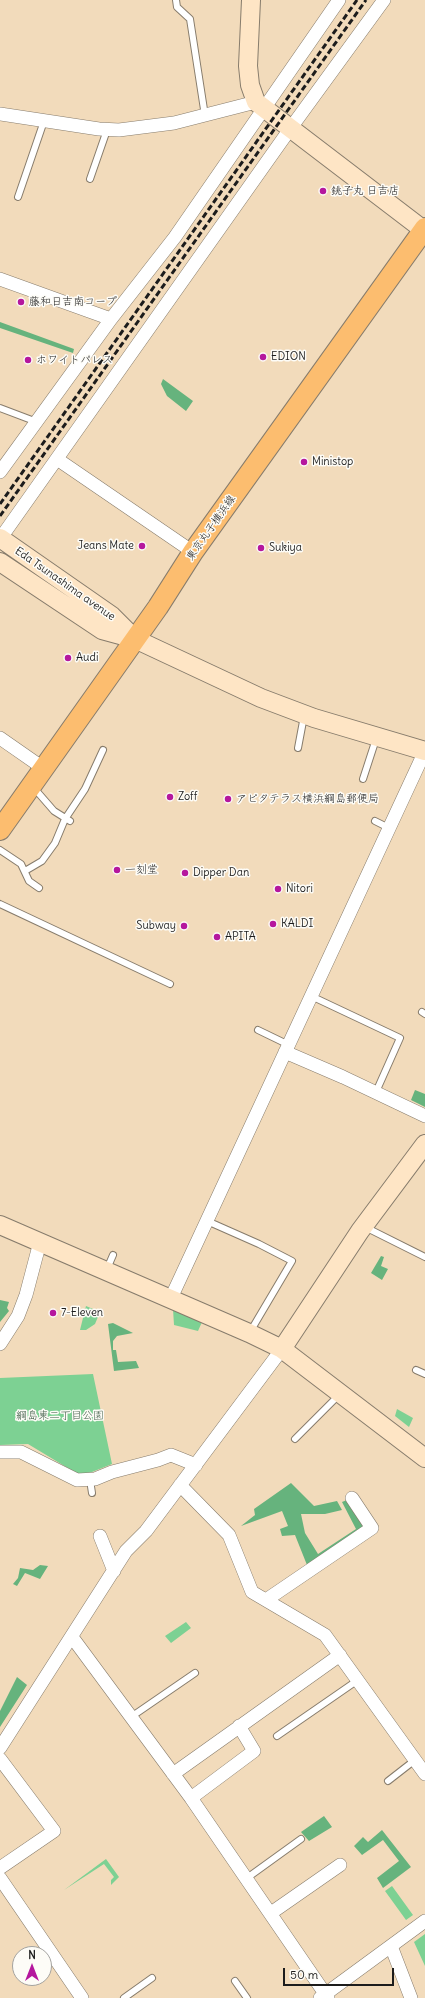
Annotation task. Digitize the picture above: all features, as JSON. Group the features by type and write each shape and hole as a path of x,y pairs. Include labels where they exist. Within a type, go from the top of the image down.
{"main road":[{"name":"東京丸子横浜線","path":"0,830 136,639 193,552 425,230"}],"street":[{"path":"251,0 248,66 250,85 261,105 290,129 425,230"},
{"path":"0,472 111,319 175,237 261,105 339,0"},
{"path":"0,539 290,129 384,0"},
{"path":"0,114 119,130 174,123 261,105"},
{"path":"0,279 111,319"},
{"path":"57,459 193,552"},
{"name":"Eda Tsunashima avenue","path":"0,539 112,616 136,639"},
{"name":"Eda Tsunashima avenue","path":"0,562 102,630 136,639"},
{"path":"136,639 261,698 304,714 425,751 171,1298"},
{"path":"0,738 43,768"},
{"path":"287,1048 425,1116"},
{"path":"0,1748 126,1551 146,1531 282,1349 364,1226 425,1144"},
{"path":"0,1225 40,1242 109,1263 171,1298 282,1349 425,1458"},
{"path":"0,1344 18,1316 26,1295 40,1242"},
{"path":"0,1452 22,1452 91,1486 171,1455 185,1459 196,1465"},
{"path":"180,1485 229,1535 252,1592 325,1634 425,1774"},
{"path":"266,1600 372,1528 352,1498"},
{"path":"100,1536 114,1571"},
{"path":"72,1637 191,1798 271,1913 325,1996 425,1921"},
{"path":"173,1774 340,1655"},
{"path":"191,1798 254,1751 239,1726"},
{"path":"0,1759 54,1831 0,1868"},
{"path":"271,1913 340,1866"},
{"path":"0,1878 82,1998"},
{"path":"391,1946 410,1998"}],"lane":[{"path":"176,0 177,7 190,19 205,116"},
{"path":"18,197 44,121"},
{"path":"90,179 108,129"},
{"path":"0,408 37,422"},
{"path":"298,748 304,714"},
{"path":"363,779 377,737"},
{"path":"25,871 42,861 55,842 85,789 103,750"},
{"path":"31,786 54,812 67,820"},
{"path":"375,821 389,828"},
{"path":"0,850 21,864 29,881 39,888"},
{"path":"0,904 170,984"},
{"path":"311,996 400,1038 376,1092"},
{"path":"258,1030 287,1048"},
{"path":"207,1221 259,1244 292,1261 249,1333"},
{"path":"364,1226 425,1257"},
{"path":"416,1370 425,1374"},
{"path":"295,1438 340,1393"},
{"path":"132,1717 195,1673"},
{"path":"277,1736 358,1680"},
{"path":"388,1781 415,1760"},
{"path":"247,1878 301,1839"},
{"path":"124,1998 152,1978"},
{"path":"235,1981 247,1998"}],"green space":[{"path":"0,322 74,349 73,353 0,328"},
{"path":"163,379 193,401 186,411 167,396 161,384"},
{"path":"415,1090 425,1094 425,1107 411,1100"},
{"path":"381,1256 384,1257 381,1266 388,1269 382,1280 371,1273"},
{"path":"0,1300 9,1302 7,1308 9,1311 0,1322"},
{"path":"86,1306 100,1312 95,1324 86,1330 80,1330"},
{"path":"173,1309 202,1322 198,1331 174,1325"},
{"path":"113,1323 133,1333 117,1336 113,1341 113,1350 116,1350 118,1362 136,1361 139,1368 114,1371 108,1324"},
{"name":"綱島東二丁目公園","path":"93,1374 112,1464 87,1474 76,1473 28,1444 0,1445 0,1378"},
{"path":"397,1409 413,1418 409,1427 395,1416"},
{"path":"291,1483 314,1506 337,1501 342,1510 325,1514 301,1514 305,1533 318,1554 356,1529 342,1502 347,1500 364,1528 307,1565 295,1535 282,1536 280,1529 288,1526 282,1511 241,1526 255,1515 254,1509"},
{"path":"40,1565 48,1566 40,1579 25,1573 17,1586 13,1584 18,1578 20,1568 33,1570"},
{"path":"186,1622 191,1628 171,1643 165,1636"},
{"path":"17,1677 27,1685 0,1727 0,1711"},
{"path":"324,1816 332,1827 309,1841 301,1832"},
{"path":"382,1830 411,1867 383,1888 377,1878 399,1861 383,1840 362,1855 354,1846 363,1837 368,1842"},
{"path":"106,1859 119,1877 111,1885 111,1880 114,1877 104,1864 64,1890"},
{"path":"392,1886 413,1915 406,1920 385,1891"},
{"path":"425,1934 425,1966 414,1942"}],"railway":[{"path":"0,504 357,0"},
{"path":"0,516 366,0"}],"place":[{"name":"銚子丸 日吉店","path":"323,191"},
{"name":"藤和日吉南コープ","path":"21,302"},
{"name":"EDION","path":"263,357"},
{"name":"ホワイトパレス","path":"28,360"},
{"name":"Ministop","path":"304,462"},
{"name":"Jeans Mate","path":"142,546"},
{"name":"Sukiya","path":"261,548"},
{"name":"Audi","path":"68,658"},
{"name":"Zoff","path":"170,797"},
{"name":"アピタテラス横浜綱島郵便局","path":"228,799"},
{"name":"一刻堂","path":"117,870"},
{"name":"Dipper Dan","path":"185,873"},
{"name":"Nitori","path":"278,889"},
{"name":"KALDI","path":"273,924"},
{"name":"Subway","path":"184,926"},
{"name":"APITA","path":"217,937"},
{"name":"7-Eleven","path":"53,1313"}]}
